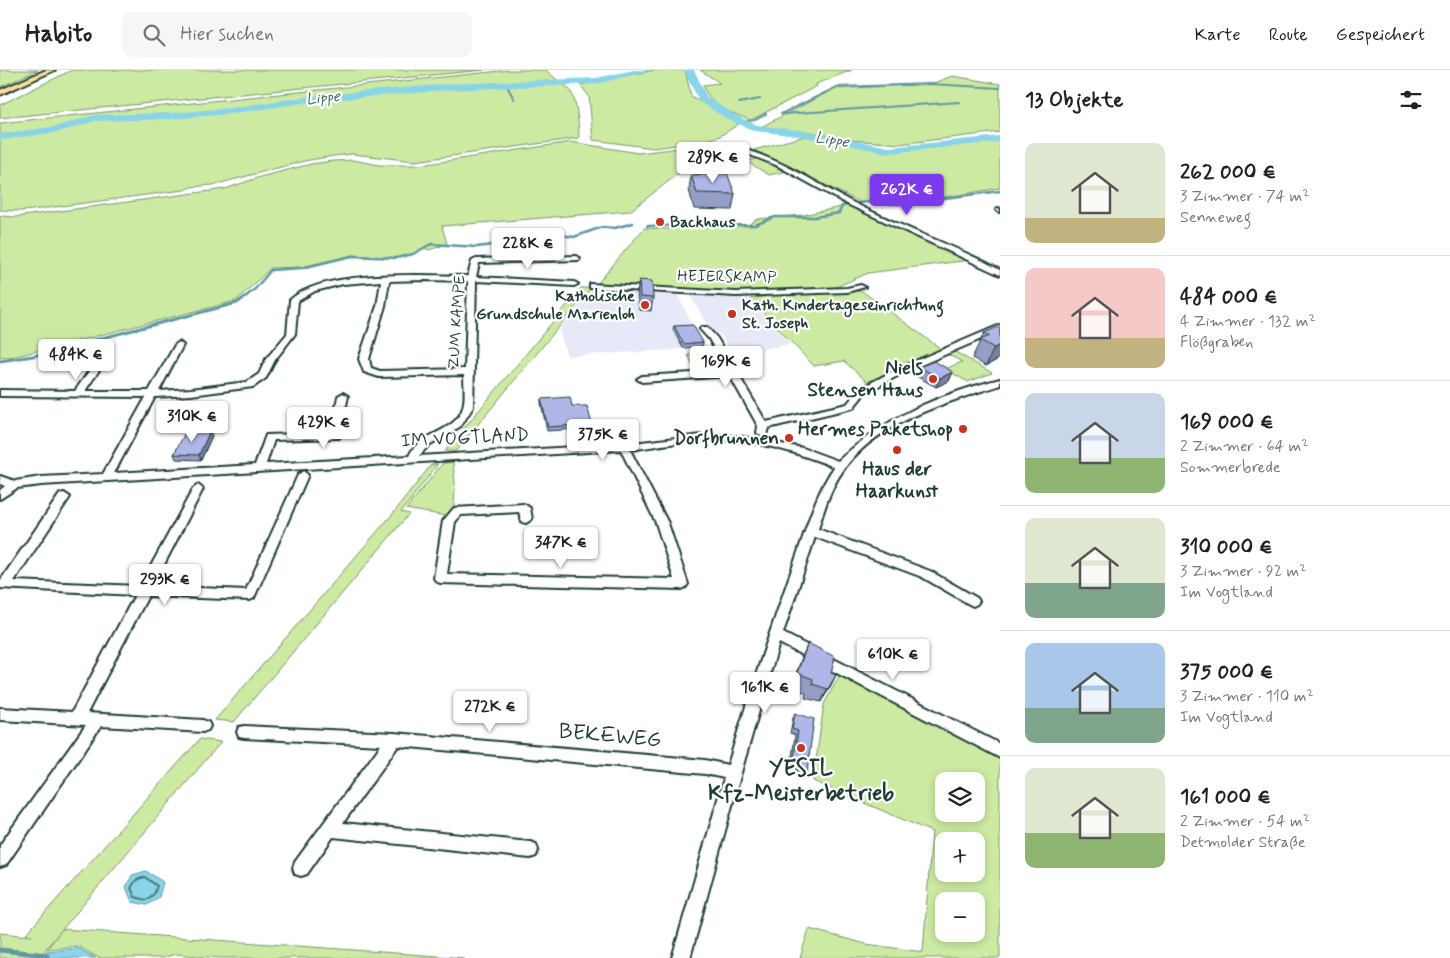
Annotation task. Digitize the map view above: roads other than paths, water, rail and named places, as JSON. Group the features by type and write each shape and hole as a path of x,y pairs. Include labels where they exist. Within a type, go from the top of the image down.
{"highway":[{"path":"0,94 52,70"}],"street":[{"path":"731,148 763,156 851,204 914,231 1000,273"},
{"name":"ZUM KAMPE","path":"413,458 414,453 424,444 461,420 468,407 472,279 476,261 576,258"},
{"path":"386,277 380,306 364,359 368,370 379,374 468,372"},
{"path":"0,393 152,395 232,388 255,382 263,376 272,359 291,334 293,302 300,294 318,288 386,277 574,284"},
{"name":"HEIERSKAMP","path":"593,286 736,294 847,290 861,287"},
{"path":"763,426 850,406 862,391 904,369 1000,328"},
{"path":"704,329 713,338 731,373 763,426 760,442"},
{"path":"106,478 179,345"},
{"path":"79,393 97,366"},
{"path":"642,379 731,373"},
{"path":"681,958 731,773 774,635 812,531 840,466 870,436 907,414 1000,382"},
{"path":"259,468 270,437 335,436 343,396"},
{"name":"IM VOGTLAND","path":"14,486 41,481 624,447 711,437 760,442 803,451 840,466"},
{"path":"526,518 524,508 458,511 449,520 440,578 586,584 682,584 662,523 624,447"},
{"path":"64,497 4,585 250,595 303,475"},
{"path":"0,480 14,486"},
{"path":"0,496 14,486"},
{"path":"76,719 198,489"},
{"path":"812,531 926,574 973,601"},
{"path":"774,635 1000,751"},
{"path":"0,714 203,726"},
{"path":"0,859 97,721"},
{"name":"BEKEWEG","path":"244,732 394,739 705,767 731,773"},
{"path":"301,868 394,739"},
{"path":"330,829 530,850"}],"water":[{"path":"146,871 163,882 159,897 147,905 132,902 126,887 132,875"},
{"path":"78,948 96,958 40,958 46,951"}],"waterway":[{"name":"Lippe","path":"0,137 59,129 94,118 171,116 229,111 310,99 449,87 596,81 647,70"},
{"name":"Lippe","path":"689,70 703,99 731,117 755,128 806,134 889,150 1000,139"},
{"path":"781,114 837,87 931,84 1000,88"},
{"path":"507,86 514,99"},
{"path":"739,103 760,99"},
{"path":"783,114 960,102"},
{"path":"741,122 755,120 766,114"},
{"path":"647,226 755,225 775,217 815,217 839,213 842,206 867,202 898,204 1000,191"},
{"path":"244,298 255,289 271,270 302,268 352,256 396,258 413,254 431,244 477,247 515,242 548,233 574,237 602,227 615,228 633,223"},
{"path":"0,361 33,356 237,303 245,297"},
{"path":"0,950 47,955"}],"place":[{"name":"Backhaus","path":"660,222"},
{"name":"Katholische Grundschule Marienloh","path":"645,305"},
{"name":"Kath. Kindertageseinrichtung St. Joseph","path":"732,314"},
{"name":"Niels Stensen Haus","path":"933,379"},
{"name":"Hermes Paketshop","path":"963,429"},
{"name":"Dorfbrunnen","path":"789,438"},
{"name":"Haus der Haarkunst","path":"897,450"},
{"name":"YESIL Kfz-Meisterbetrieb","path":"801,748"}]}
